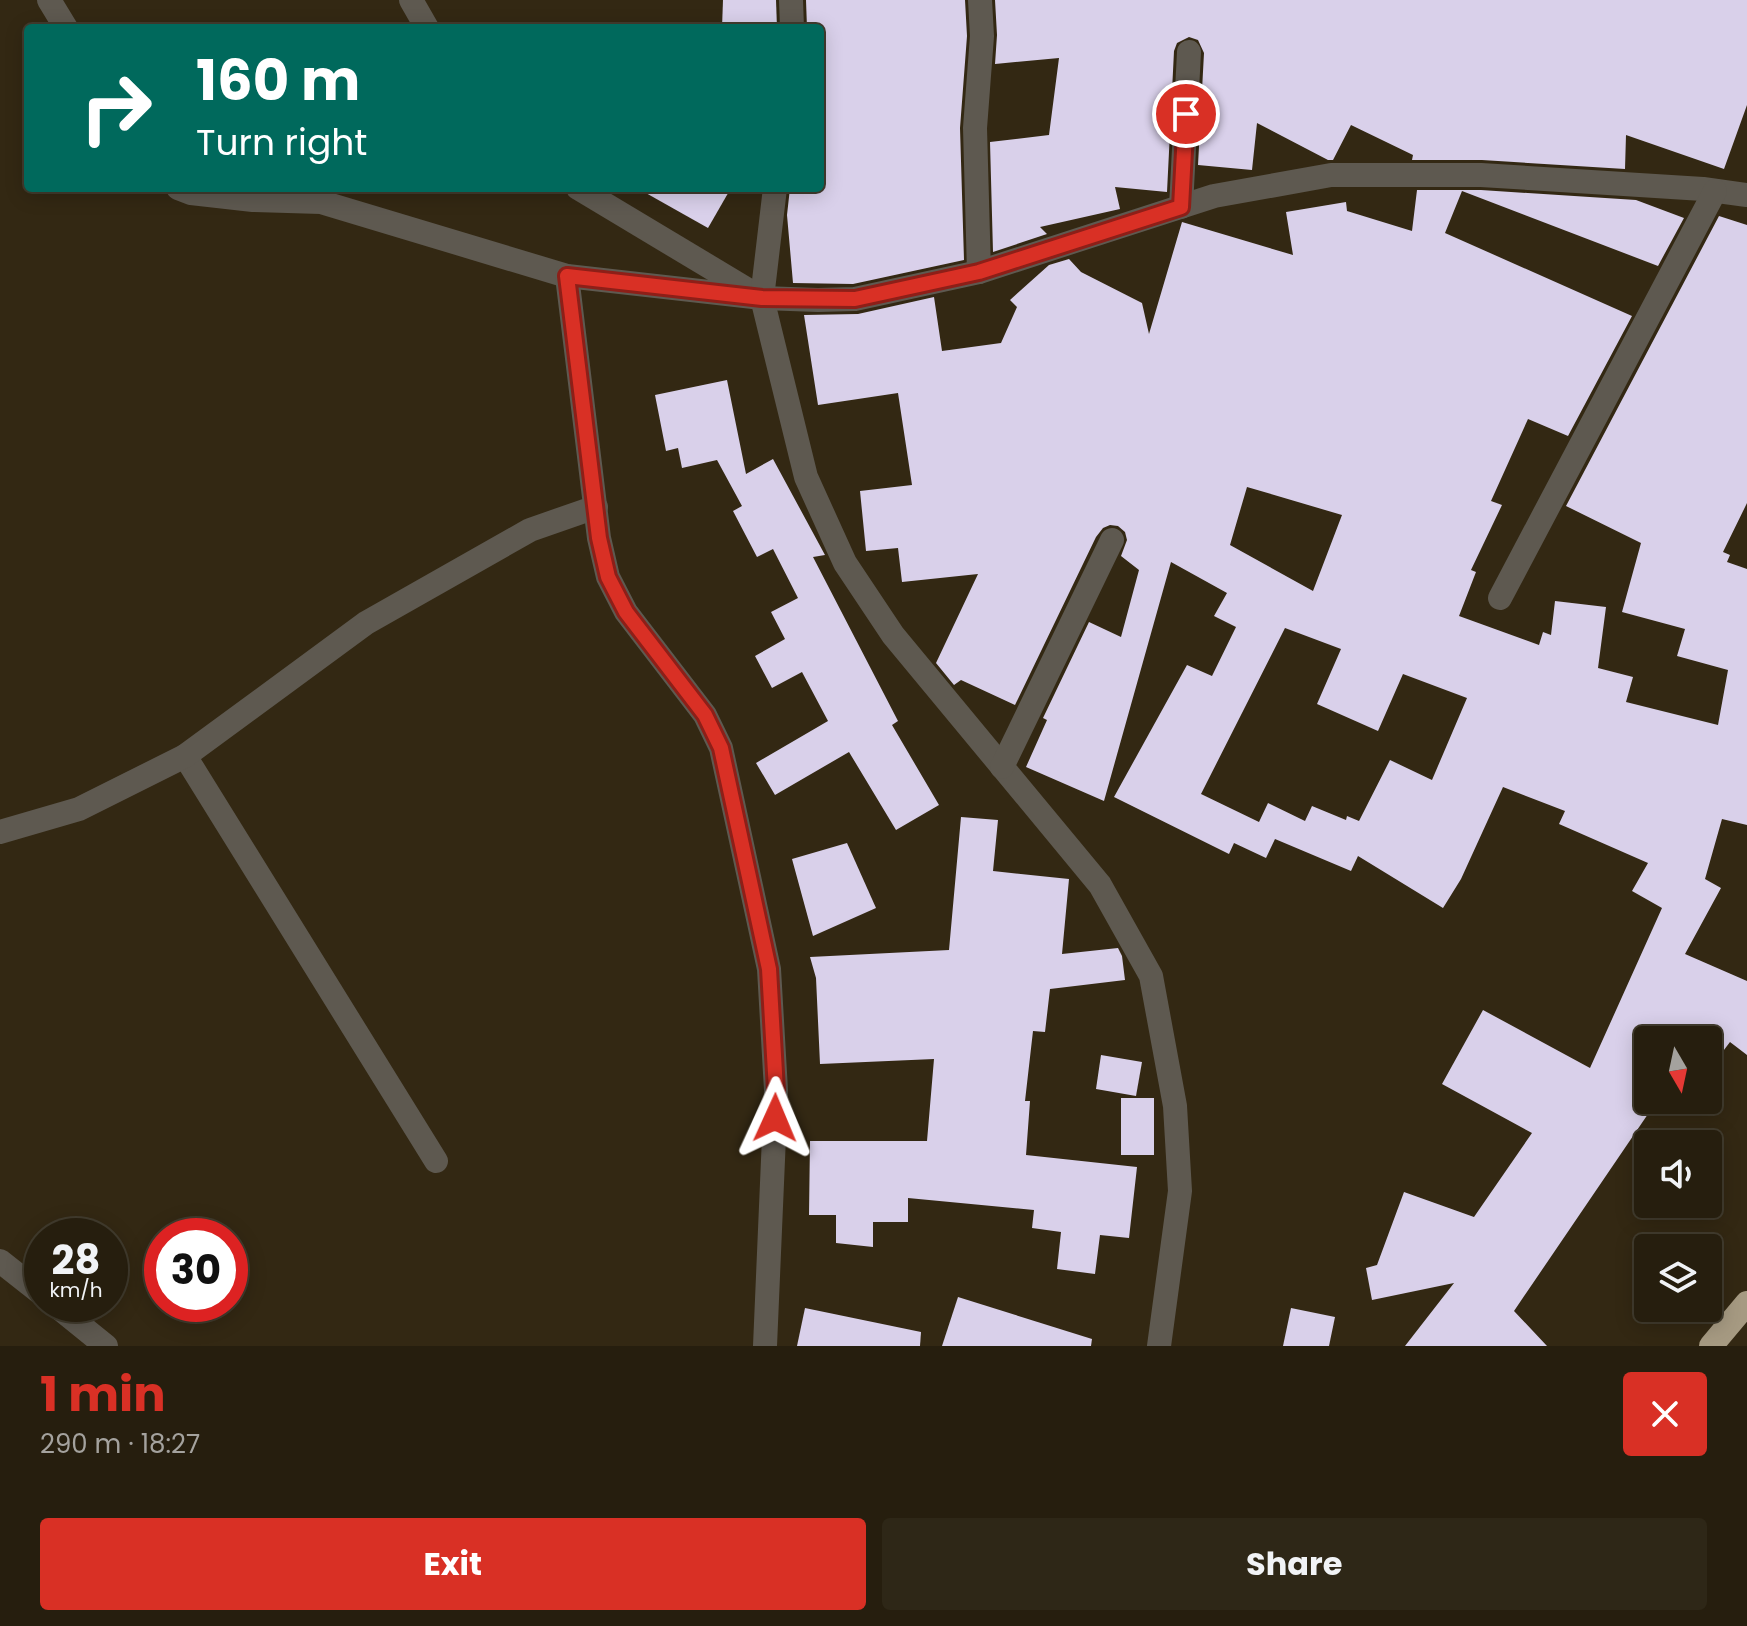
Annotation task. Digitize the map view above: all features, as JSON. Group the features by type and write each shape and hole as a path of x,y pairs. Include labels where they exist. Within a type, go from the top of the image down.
{"highway":[{"path":"1711,1346 1747,1303"}],"street":[{"path":"49,0 64,24"},
{"path":"411,0 425,24"},
{"path":"791,0 792,24"},
{"path":"979,272 975,128 982,36 980,0"},
{"path":"1181,207 1189,52"},
{"path":"188,192 253,200 321,202 567,276 762,298 855,299 979,272 1214,196 1331,175 1481,175 1747,195"},
{"path":"1500,598 1715,191"},
{"path":"585,192 762,298"},
{"path":"775,192 762,298 806,477 845,563 893,635 1100,885 1151,976 1175,1106 1180,1191 1159,1346"},
{"path":"567,276 596,507 608,577 626,612 705,715 721,748 769,969 776,1090 765,1346"},
{"path":"0,832 79,809 185,756 366,623 530,530 596,507"},
{"path":"1002,767 1112,540"},
{"path":"185,756 436,1161"},
{"path":"0,1261 24,1280"},
{"path":"76,1322 106,1346"}],"building":[{"path":"723,0 776,0 777,24 722,24"},
{"path":"806,0 965,0 967,36 960,128 964,260 853,284 793,283 787,215 790,192 824,192 824,24 807,24"},
{"path":"995,0 1747,0 1747,105 1724,169 1626,135 1625,169 1482,160 1412,160 1413,155 1351,125 1333,160 1328,160 1257,123 1252,170 1198,165 1204,53 1198,40 1189,37 1177,43 1174,51 1167,192 1115,187 1120,209 1040,227 1047,234 993,252 990,142 1049,135 1059,58 995,64"},
{"path":"1417,190 1481,190 1636,200 1684,218 1658,266 1462,191 1445,233 1632,316 1568,436 1528,419 1491,501 1502,505 1471,570 1476,572 1459,616 1539,645 1543,632 1551,635 1555,601 1606,607 1598,668 1633,677 1626,702 1718,725 1728,670 1677,656 1685,629 1622,612 1641,543 1566,506 1719,216 1747,225 1747,503 1723,552 1730,555 1727,562 1747,569 1747,825 1722,819 1705,879 1721,888 1685,954 1747,981 1747,1055 1730,1042 1722,1053 1722,1026 1634,1026 1634,1114 1648,1114 1634,1130 1634,1135 1514,1311 1547,1346 1405,1346 1454,1283 1372,1300 1366,1268 1377,1265 1404,1192 1474,1217 1532,1133 1442,1084 1483,1010 1590,1068 1662,908 1632,891 1648,863 1559,824 1565,811 1503,787 1461,879 1443,908 1358,856 1351,871 1275,839 1266,858 1234,843 1229,854 1114,797 1187,665 1212,676 1236,627 1214,616 1227,593 1171,562 1104,801 1026,767 1047,720 1043,718 1089,622 1121,637 1139,570 1121,556 1127,540 1125,532 1118,526 1110,525 1096,537 1015,705 961,680 954,685 936,663 978,574 902,582 898,548 866,551 860,491 912,485 898,393 818,405 804,315 858,314 934,297 942,351 1001,343 1017,307 1010,300 1049,265 1069,259 1081,272 1142,303 1149,334 1182,222 1293,255 1286,212 1346,202 1347,211 1412,231","holes":["1247,487 1342,515 1313,591 1230,545","1285,628 1341,649 1317,704 1378,731 1403,674 1467,698 1432,780 1390,760 1359,821 1347,816 1346,820 1312,806 1305,821 1268,803 1259,822 1201,794"]},
{"path":"644,192 729,192 708,228"},
{"path":"727,380 746,474 773,459 825,555 813,557 898,721 892,725 939,805 896,830 849,752 775,795 756,763 828,721 802,672 772,688 755,656 785,639 771,612 798,598 773,549 757,557 733,511 742,506 717,460 682,468 678,448 666,451 655,395"},
{"path":"961,817 998,820 993,871 1069,879 1062,954 1118,948 1122,956 1125,980 1050,989 1045,1032 1033,1031 1025,1101 1030,1101 1026,1155 1137,1167 1129,1238 1100,1235 1095,1274 1057,1269 1061,1232 1032,1228 1034,1210 908,1198 908,1222 873,1222 873,1247 836,1243 836,1215 809,1215 810,1141 927,1141 934,1059 820,1064 816,978 810,957 949,950"},
{"path":"847,843 876,908 813,936 792,859"},
{"path":"1101,1055 1142,1062 1136,1096 1096,1089"},
{"path":"1121,1098 1154,1098 1154,1155 1121,1155"},
{"path":"958,1297 1092,1339 1091,1346 942,1346"},
{"path":"805,1308 921,1332 920,1346 797,1346"},
{"path":"1291,1308 1335,1317 1329,1346 1283,1346"}],"route":[{"path":"775,1118 769,969 721,748 705,715 626,612 608,577 599,538 567,276 762,298 818,300 855,299 979,272 1181,207 1186,114"}]}
